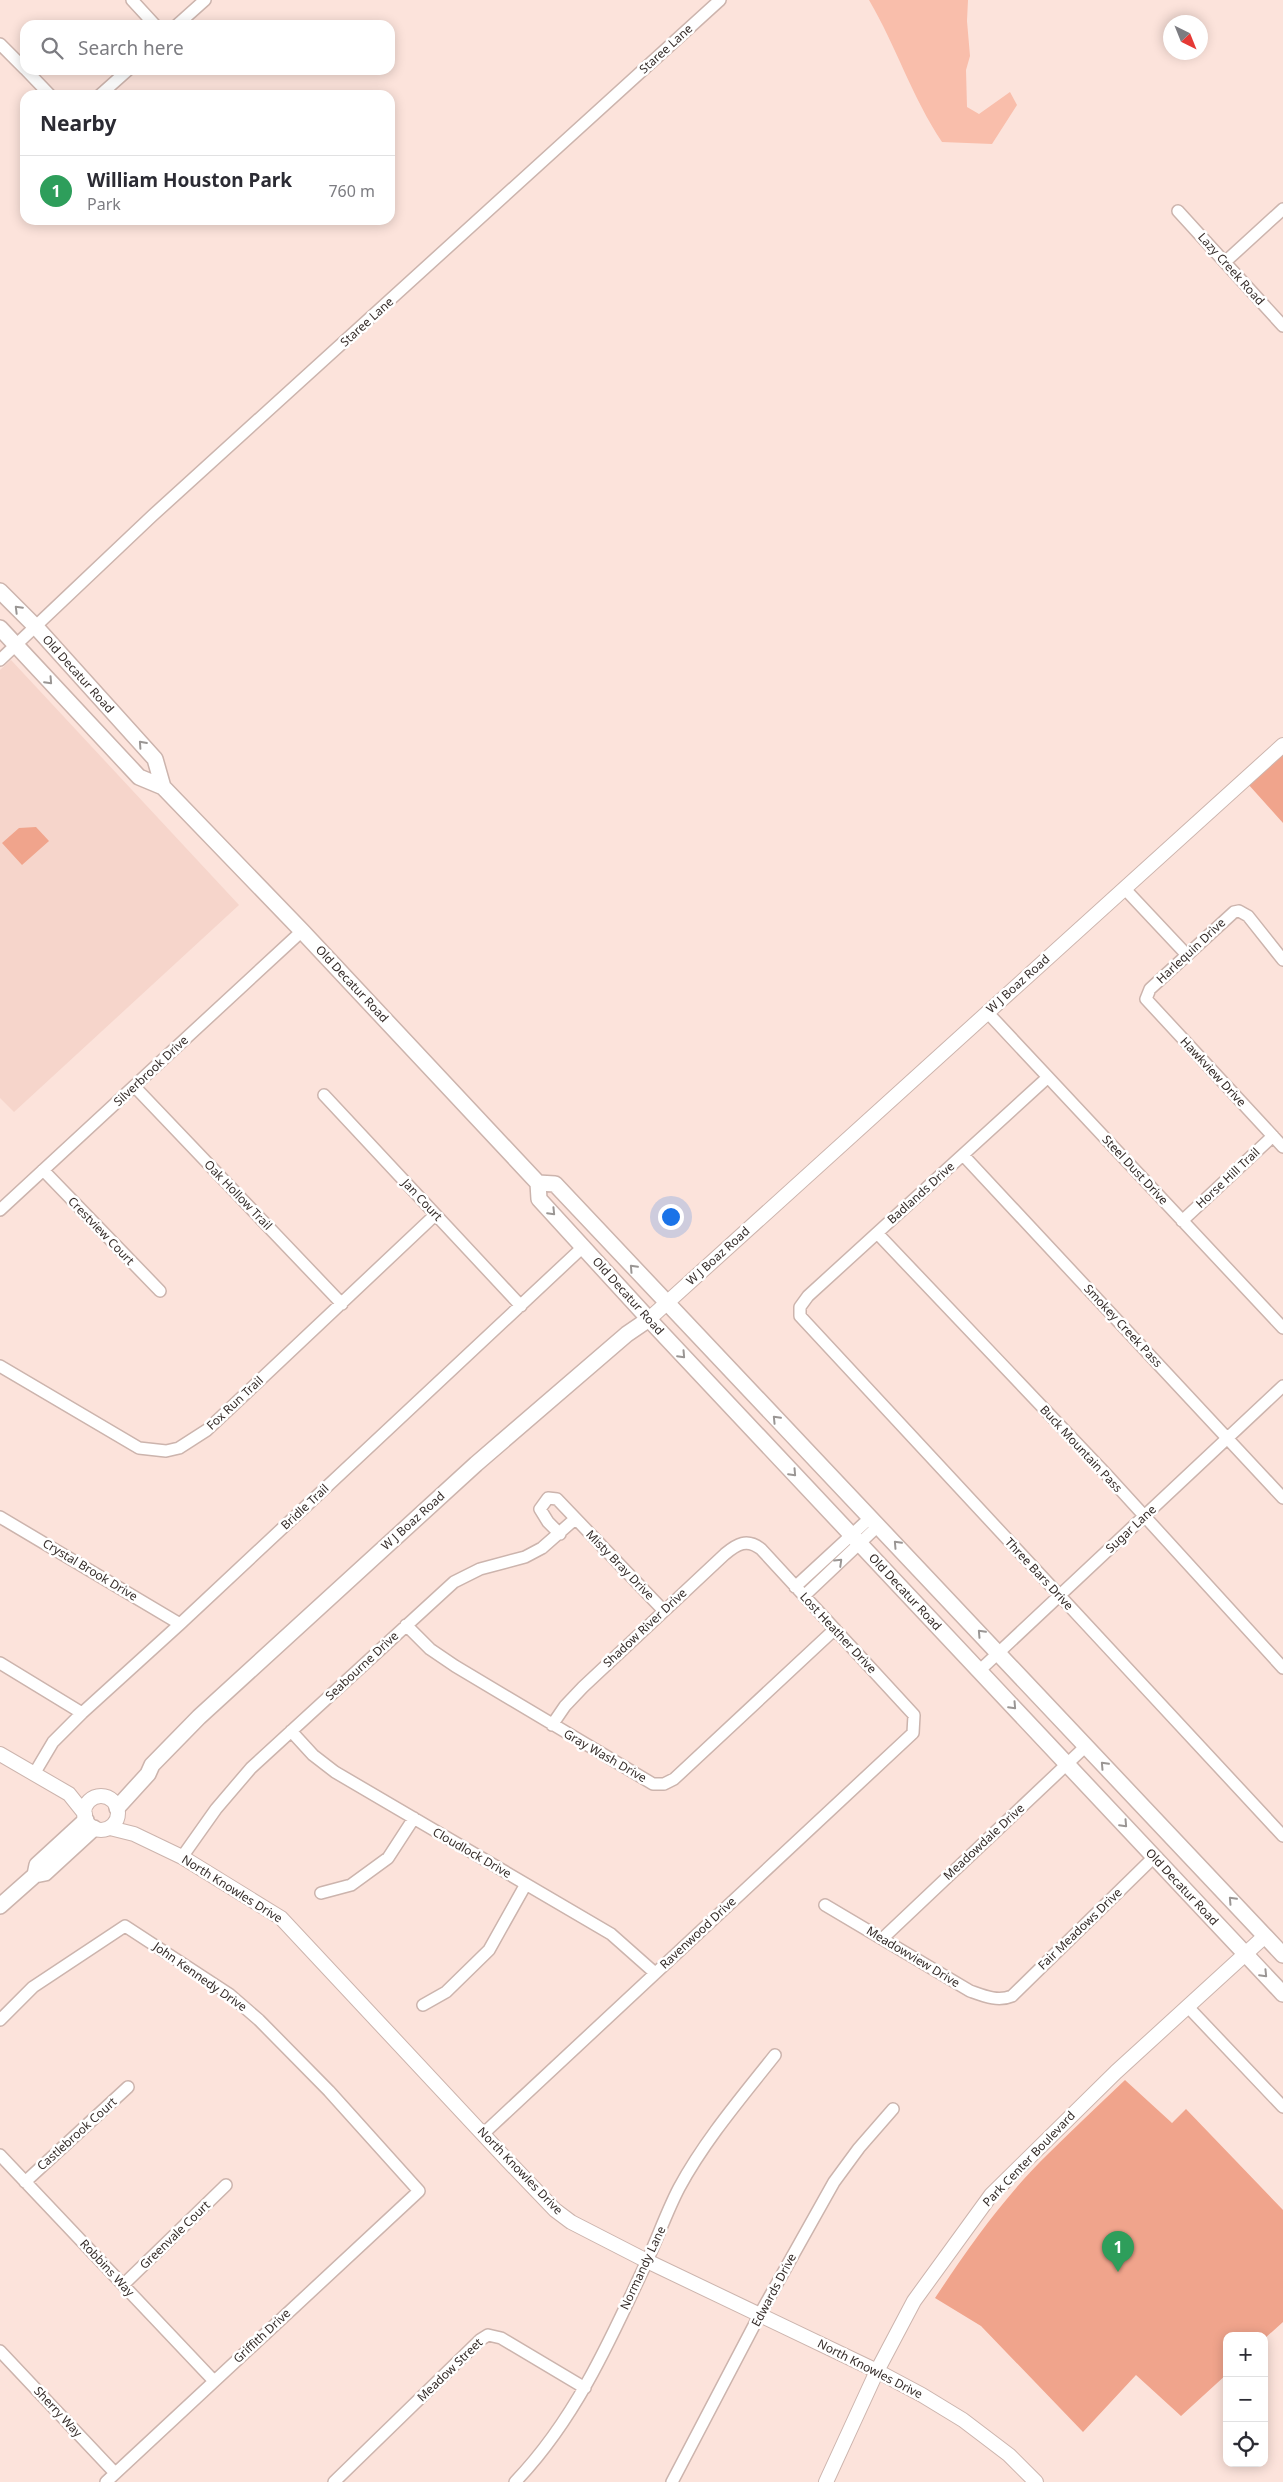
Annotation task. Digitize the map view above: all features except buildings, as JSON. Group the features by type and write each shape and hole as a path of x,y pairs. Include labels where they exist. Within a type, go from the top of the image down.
{"main road":[{"name":"Old Decatur Road","path":"0,591 36,627 155,759 163,787"},
{"name":"Old Decatur Road","path":"0,628 139,777 163,787 302,931 538,1183 539,1199 649,1319 1283,1994"},
{"name":"Old Decatur Road","path":"538,1183 555,1184 999,1652 1283,1955"},
{"name":"W J Boaz Road","path":"116,1807 142,1766 152,1765 199,1717 476,1464 627,1334 649,1319"},
{"path":"0,1906 35,1876 45,1873 88,1821"}],"street":[{"path":"132,0 150,20"},
{"path":"183,20 205,0"},
{"name":"Staree Lane","path":"0,660 152,516 720,0"},
{"path":"0,44 20,63"},
{"path":"32,75 45,90"},
{"path":"106,90 122,75"},
{"path":"1225,262 1283,209"},
{"name":"Lazy Creek Road","path":"1178,211 1283,326"},
{"name":"W J Boaz Road","path":"649,1319 1283,745"},
{"path":"1124,888 1187,955"},
{"name":"Harlequin Drive","path":"1147,996 1150,989 1230,914 1239,911 1248,916 1283,960"},
{"name":"Silverbrook Drive","path":"0,1210 302,931"},
{"name":"Hawkview Drive","path":"1147,996 1148,1003 1283,1147"},
{"name":"Steel Dust Drive","path":"986,1012 1283,1328"},
{"name":"Badlands Drive","path":"799,1310 808,1296 1047,1078"},
{"name":"Oak Hollow Trail","path":"134,1086 342,1304"},
{"name":"Jan Court","path":"324,1095 521,1306"},
{"name":"Horse Hill Trail","path":"1182,1221 1273,1136"},
{"name":"Smokey Creek Pass","path":"963,1155 1283,1498"},
{"name":"Crestview Court","path":"43,1170 160,1291"},
{"name":"Fox Run Trail","path":"0,1366 138,1448 166,1451 186,1445 206,1430 435,1215"},
{"name":"Buck Mountain Pass","path":"877,1233 1144,1516 1283,1668"},
{"name":"Bridle Trail","path":"34,1774 53,1742 82,1713 180,1624 584,1246"},
{"name":"Three Bars Drive","path":"799,1310 800,1316 809,1328 1283,1836"},
{"name":"Sugar Lane","path":"979,1671 1283,1386"},
{"name":"Misty Bray Drive","path":"560,1534 548,1522 540,1509 543,1502 548,1498 557,1499 664,1611"},
{"name":"Crystal Brook Drive","path":"0,1517 180,1624"},
{"name":"Seabourne Drive","path":"182,1857 234,1787 291,1731 454,1582 480,1569 525,1557 542,1548 575,1520"},
{"path":"795,1586 875,1521"},
{"path":"804,1596 855,1539"},
{"name":"Shadow River Drive","path":"552,1725 573,1696 733,1547 747,1542"},
{"name":"Lost Heather Drive","path":"747,1542 761,1549 914,1716 913,1733"},
{"name":"Gray Wash Drive","path":"406,1625 422,1642 444,1659 652,1784 664,1784 679,1774 835,1629"},
{"path":"0,1663 82,1713"},
{"name":"Cloudlock Drive","path":"291,1731 329,1767 611,1934 655,1973"},
{"name":"Ravenwood Drive","path":"483,2134 913,1733"},
{"name":"Meadowdale Drive","path":"882,1939 1086,1746"},
{"path":"2,1759 34,1774 68,1794 88,1821 105,1830 115,1824 116,1807 96,1797 68,1794"},
{"path":"88,1821 88,1804 96,1797"},
{"name":"North Knowles Drive","path":"116,1807 134,1834"},
{"path":"321,1893 351,1885 388,1858 414,1818"},
{"name":"North Knowles Drive","path":"110,1828 134,1834 182,1857 280,1918 555,2210 571,2222 646,2261 877,2371 963,2420 1009,2455 1036,2482"},
{"name":"Fair Meadows Drive","path":"1004,1999 1012,1996 1154,1857"},
{"path":"423,2005 446,1992 489,1950 526,1884"},
{"name":"Meadowview Drive","path":"825,1905 970,1991 988,1997 1004,1999"},
{"name":"John Kennedy Drive","path":"0,2020 34,1988 125,1926 229,1994 259,2020 329,2091 419,2192"},
{"name":"Park Center Boulevard","path":"826,2482 877,2371 914,2301 992,2195 1116,2072 1265,1936"},
{"path":"1188,2007 1283,2107"},
{"name":"Normandy Lane","path":"515,2482 529,2467 568,2416 584,2388 611,2338 678,2190 694,2162 774,2055"},
{"name":"Castlebrook Court","path":"25,2182 128,2087"},
{"name":"Edwards Drive","path":"672,2482 760,2314 834,2182 859,2148 893,2109"},
{"name":"Robbins Way","path":"0,2155 214,2381"},
{"name":"Greenvale Court","path":"123,2285 226,2185"},
{"name":"Griffith Drive","path":"106,2482 419,2192"},
{"name":"Meadow Street","path":"334,2482 480,2340 488,2335 501,2338 584,2388"},
{"name":"Sherry Way","path":"0,2351 115,2473"}],"shaded area":[{"path":"869,0 968,0 967,21 970,56 966,70 967,107 979,114 1010,92 1017,105 992,144 942,142 931,125"},
{"path":"11,660 239,905 14,1112 0,1098 0,670"},
{"path":"1283,752 1283,823 1248,784"},
{"path":"36,827 49,841 22,865 2,843 19,828"},
{"path":"1125,2080 1172,2123 1186,2109 1283,2210 1283,2322 1268,2335 1268,2332 1223,2332 1223,2378 1181,2416 1136,2375 1083,2432 981,2326 935,2298 974,2241 1002,2205 1048,2154"}],"place":[{"name":"William Houston Park","path":"1118,2272"}]}
